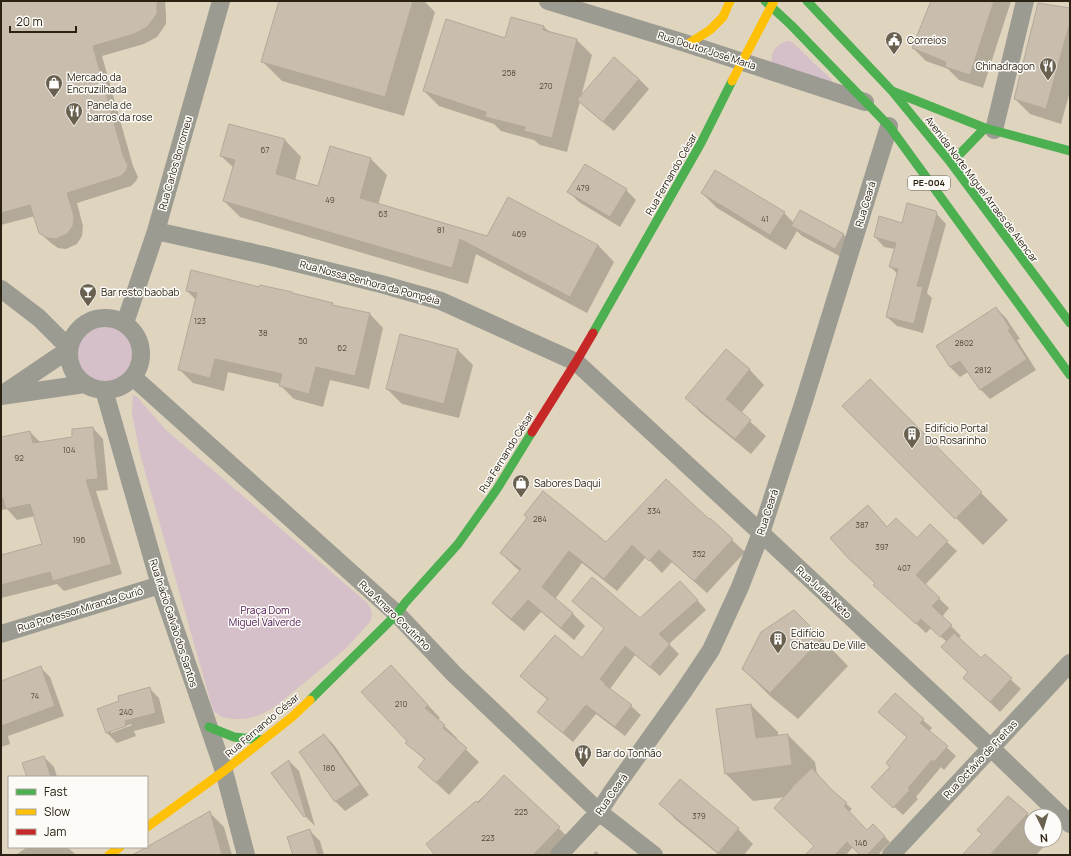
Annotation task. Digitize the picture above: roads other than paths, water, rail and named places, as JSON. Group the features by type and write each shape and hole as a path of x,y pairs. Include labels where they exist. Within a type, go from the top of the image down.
{"street":[{"name":"Rua Carlos Borromeu","path":"125,324 156,231 221,1"},
{"name":"Rua Doutor José Maria","path":"548,1 742,61 865,102"},
{"path":"688,44 710,30 719,22 723,17 730,1"},
{"name":"Avenida Norte Miguel Arraes de Alencar","path":"807,1 892,91 951,163 1070,323"},
{"path":"951,163 989,129 1025,1"},
{"name":"Rua Fernando César","path":"148,826 224,771 292,717 397,614 458,544 497,489 576,362 701,143 770,3"},
{"name":"PE-004","path":"770,3 889,126 1070,375"},
{"path":"892,91 989,129 1070,151"},
{"name":"Rua Ceará","path":"559,855 599,812 611,792 683,692 711,650 740,587 761,533 804,401 889,126"},
{"name":"Rua Nossa Senhora da Pompéia","path":"156,231 283,259 441,301 576,362"},
{"path":"1,289 39,318 69,347"},
{"path":"104,317 115,319 125,324 134,332 140,343 142,355 139,367 133,377 125,384 115,389 104,390 84,384 71,367 69,347 74,334 82,325 92,320 104,317"},
{"path":"1,396 69,347"},
{"name":"Rua Julião Neto","path":"576,362 991,748 1070,824"},
{"name":"Rua Amaro Coutinho","path":"133,377 397,614 454,674 599,812 654,855"},
{"path":"1,396 84,384"},
{"name":"Rua Inácio Galvão dos Santos","path":"104,390 160,585 224,771 246,855"},
{"name":"Rua Professor Miranda Curió","path":"1,634 160,585"},
{"name":"Rua Octávio de Freitas","path":"891,855 1070,664"},
{"path":"209,727 234,737 262,740"},
{"path":"109,855 119,848"}],"place":[{"name":"Correios","path":"894,55"},
{"name":"Chinadragon","path":"1048,81"},
{"name":"Mercado da Encruzilhada","path":"54,98"},
{"name":"Panela de barros da rose","path":"74,126"},
{"name":"Bar resto baobab","path":"88,307"},
{"name":"Edifício Portal Do Rosarinho","path":"912,449"},
{"name":"Sabores Daqui","path":"521,498"},
{"name":"Edifício Chateau De Ville","path":"778,654"},
{"name":"Bar do Tonhão","path":"583,768"}],"park label":[{"name":"Praça Dom Miguel Valverde","path":"265,616"}]}
